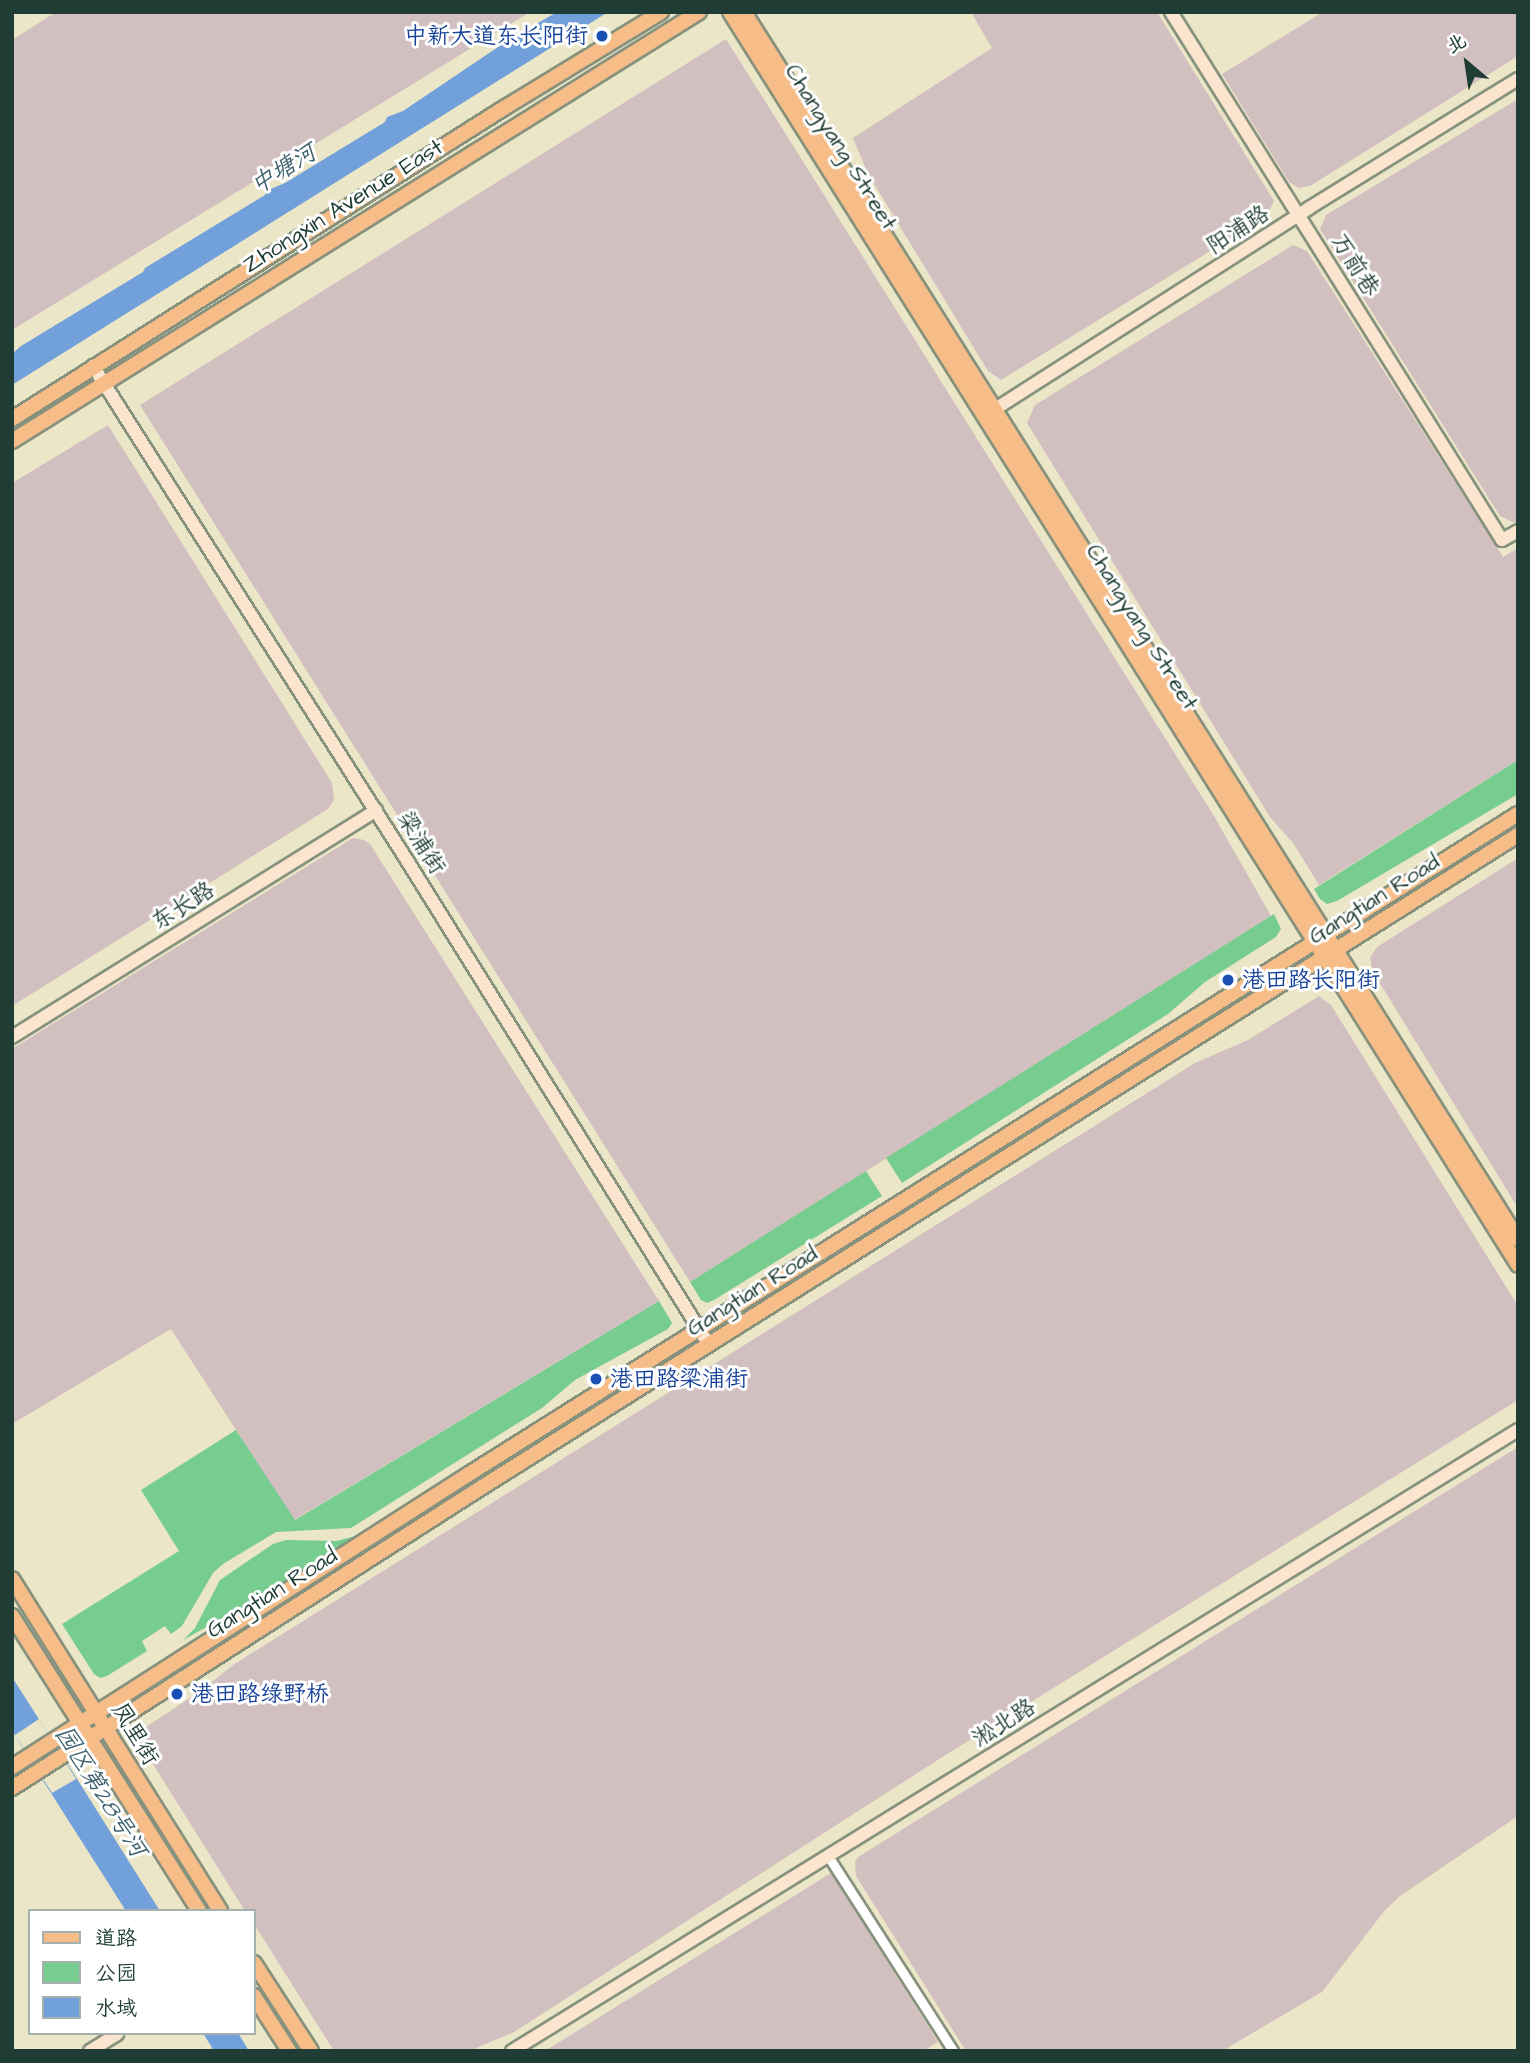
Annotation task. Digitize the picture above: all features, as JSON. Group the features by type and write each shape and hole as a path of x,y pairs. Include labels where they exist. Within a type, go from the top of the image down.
{"main road":[{"name":"Zhongxin Avenue East","path":"12,419 662,12"},
{"name":"Zhongxin Avenue East","path":"12,441 699,12"},
{"name":"Changyang Street","path":"730,12 988,414 1319,939 1518,1239"},
{"name":"Changyang Street","path":"744,12 988,414"},
{"name":"Gangtian Road","path":"12,1767 96,1711 1518,814"},
{"name":"Gangtian Road","path":"12,1788 104,1727 1518,835"},
{"name":"Changyang Street","path":"1329,954 1518,1265"},
{"name":"凤里街","path":"12,1579 219,1909"},
{"name":"凤里街","path":"12,1616 198,1909"},
{"path":"256,1966 311,2051"},
{"path":"256,1999 289,2051"}],"street":[{"name":"万前巷","path":"1171,12 1502,540 1518,531"},
{"name":"阳浦路","path":"988,414 1518,79"},
{"name":"梁浦街","path":"93,366 376,810 709,1345"},
{"name":"东长路","path":"12,1037 376,810"},
{"name":"淞北路","path":"512,2051 1518,1430"},
{"path":"828,1856 953,2051"},
{"path":"90,2051 115,2035"}],"shaded area":[{"path":"56,12 530,12 12,330 12,40"},
{"path":"971,12 1157,12 1274,201 1267,216 1001,380 988,371 868,174 853,138 992,48"},
{"path":"1323,12 1518,12 1518,56 1310,186 1299,188 1289,182 1222,74"},
{"path":"726,39 1214,816 1271,916 690,1282 140,405"},
{"path":"1518,99 1518,522 1515,523 1500,516 1320,229 1326,215"},
{"path":"1293,245 1307,251 1503,557 1518,548 1518,760 1319,885 1293,843 1270,817 1027,423 1035,405"},
{"path":"108,425 332,783 334,800 328,809 12,1006 12,483"},
{"path":"353,838 370,844 659,1301 294,1520 171,1329 12,1424 12,1049"},
{"path":"1518,858 1518,1208 1373,972 1370,958 1377,947"},
{"path":"1319,996 1331,1005 1518,1306 1518,1400 944,1756 514,2032 469,2051 334,2051 256,1927 256,1909 244,1909 141,1745 141,1736 146,1727 202,1690 233,1665 1195,1063 1248,1040"},
{"path":"1518,1447 1518,1816 1400,1896 1385,1910 1322,1992 1222,2051 966,2051 856,1876 855,1862 858,1857"},
{"path":"831,1873 938,2042 923,2051 545,2051"}],"green space":[{"path":"1518,760 1518,794 1337,901 1327,904 1320,899 1314,889"},
{"path":"1274,914 1281,929 1276,937 1205,982 1168,1014 902,1183 886,1158"},
{"path":"866,1171 882,1196 714,1300 707,1303 701,1300 690,1282"},
{"path":"659,1301 672,1323 668,1329 575,1380 542,1408 351,1528 276,1532 223,1564 213,1573 182,1626 171,1634 165,1626 142,1641 147,1651 107,1676 100,1678 94,1674 62,1624 179,1551 141,1490 236,1430 295,1520"},
{"path":"356,1536 252,1602 183,1640 195,1628 220,1580 273,1544 286,1540 336,1541"}],"water":[{"path":"557,12 608,12 12,385 12,354 21,346 265,195 266,191 285,183 385,122 387,117 403,111 507,41"},
{"path":"12,1677 159,1909 125,1909 12,1730"},
{"path":"204,2035 239,2035 249,2051 214,2051"}],"pier":[{"path":"39,1719 76,1779 52,1793 15,1735"}],"place":[{"name":"中新大道东长阳街","path":"602,36"},
{"name":"港田路长阳街","path":"1228,980"},
{"name":"港田路梁浦街","path":"596,1379"},
{"name":"港田路绿野桥","path":"177,1694"}],"water label":[{"name":"中塘河","path":"284,170"},
{"name":"园区第28号河","path":"100,1792"}]}
